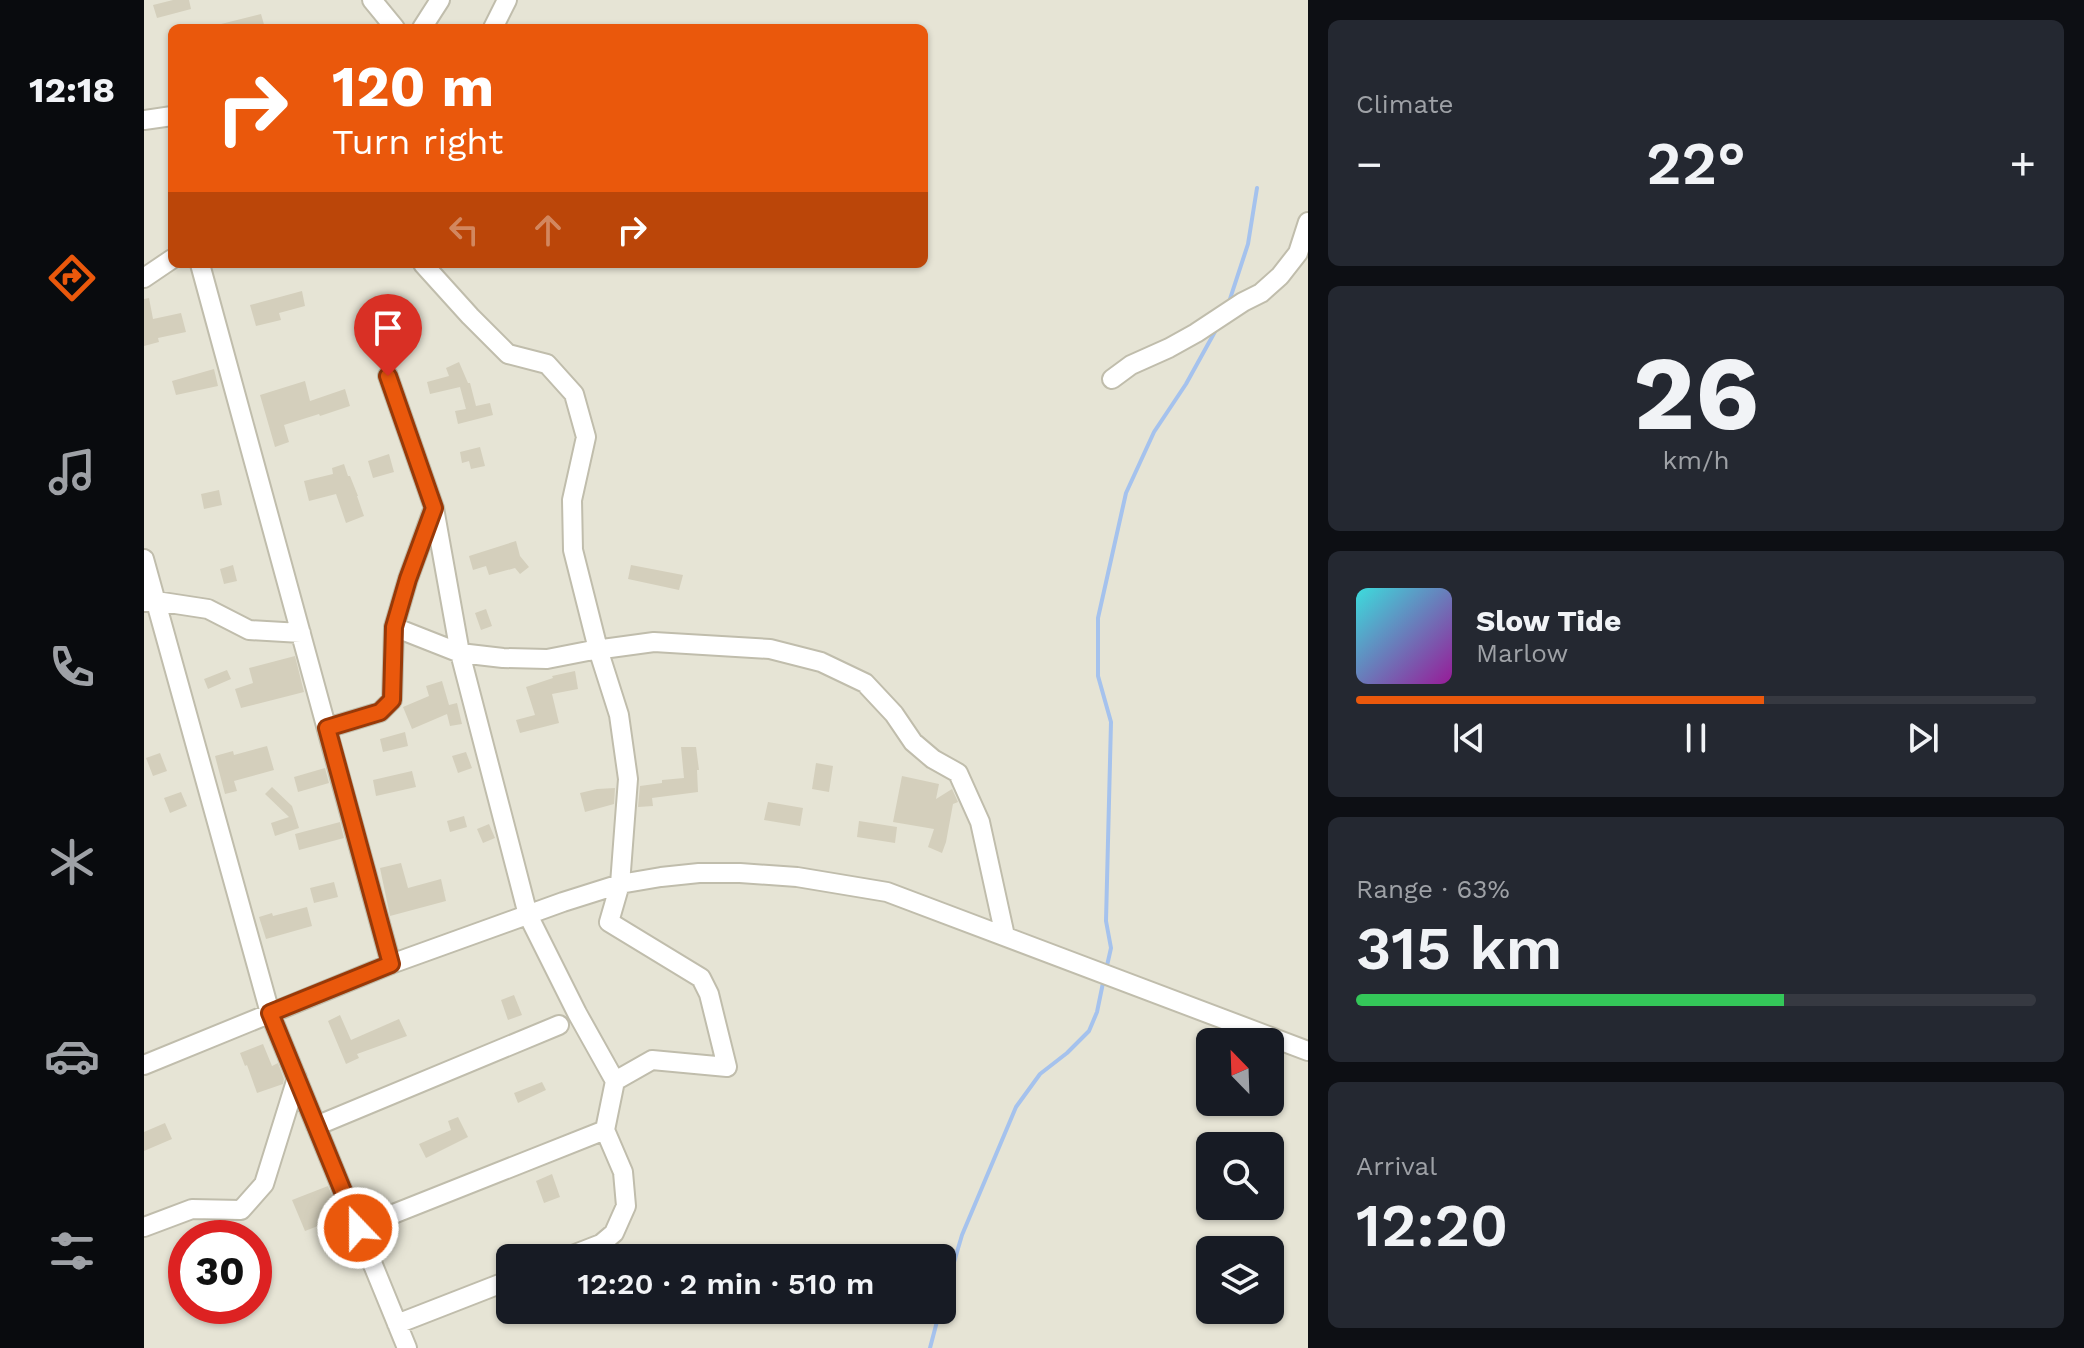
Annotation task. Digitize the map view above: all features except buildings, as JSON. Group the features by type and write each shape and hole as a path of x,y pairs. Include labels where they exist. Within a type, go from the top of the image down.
{"street":[{"path":"372,0 392,24"},
{"path":"425,24 440,0"},
{"path":"495,24 507,0"},
{"path":"144,120 168,117"},
{"path":"1112,379 1131,365 1169,348 1261,293 1280,276 1298,253 1308,222"},
{"path":"144,278 168,262"},
{"path":"201,268 391,964"},
{"path":"427,268 508,354 547,364 574,394 586,437 572,500 573,550 598,649 619,715 628,779 620,884 609,922 701,978 709,994 727,1067 652,1060 615,1081"},
{"path":"388,376 434,508 460,653 528,915 615,1081 605,1130 623,1172 626,1206 614,1233 601,1244"},
{"path":"327,728 380,712 392,700 394,627 434,508"},
{"path":"144,559 150,602 270,1013 407,1348"},
{"path":"150,602 208,609 249,630 301,633"},
{"path":"394,627 460,653 503,658 547,659 654,642 770,649 821,662 865,683 894,714 913,742 933,759 958,773 980,822 1005,936"},
{"path":"144,1065 391,964 528,915 620,884 699,873 797,877 887,892 1308,1051"},
{"path":"316,1126 559,1025"},
{"path":"144,1227 192,1209 241,1210 264,1184 297,1078"},
{"path":"358,1228 605,1130"},
{"path":"397,1324 496,1285"}],"shaded area":[{"path":"144,0 1308,0 1308,1348 144,1348"}],"waterway":[{"path":"1229,302 1248,244 1257,188"},
{"path":"1106,970 1111,948 1106,921 1111,722 1098,676 1098,618 1126,493 1154,432 1186,384 1217,328"},
{"path":"956,1255 1016,1107 1040,1074 1089,1031 1097,1012 1104,978"},
{"path":"930,1348 936,1324"}],"route":[{"path":"358,1228 270,1013 391,964 327,728 380,712 392,700 394,627 434,508 388,376"}]}
